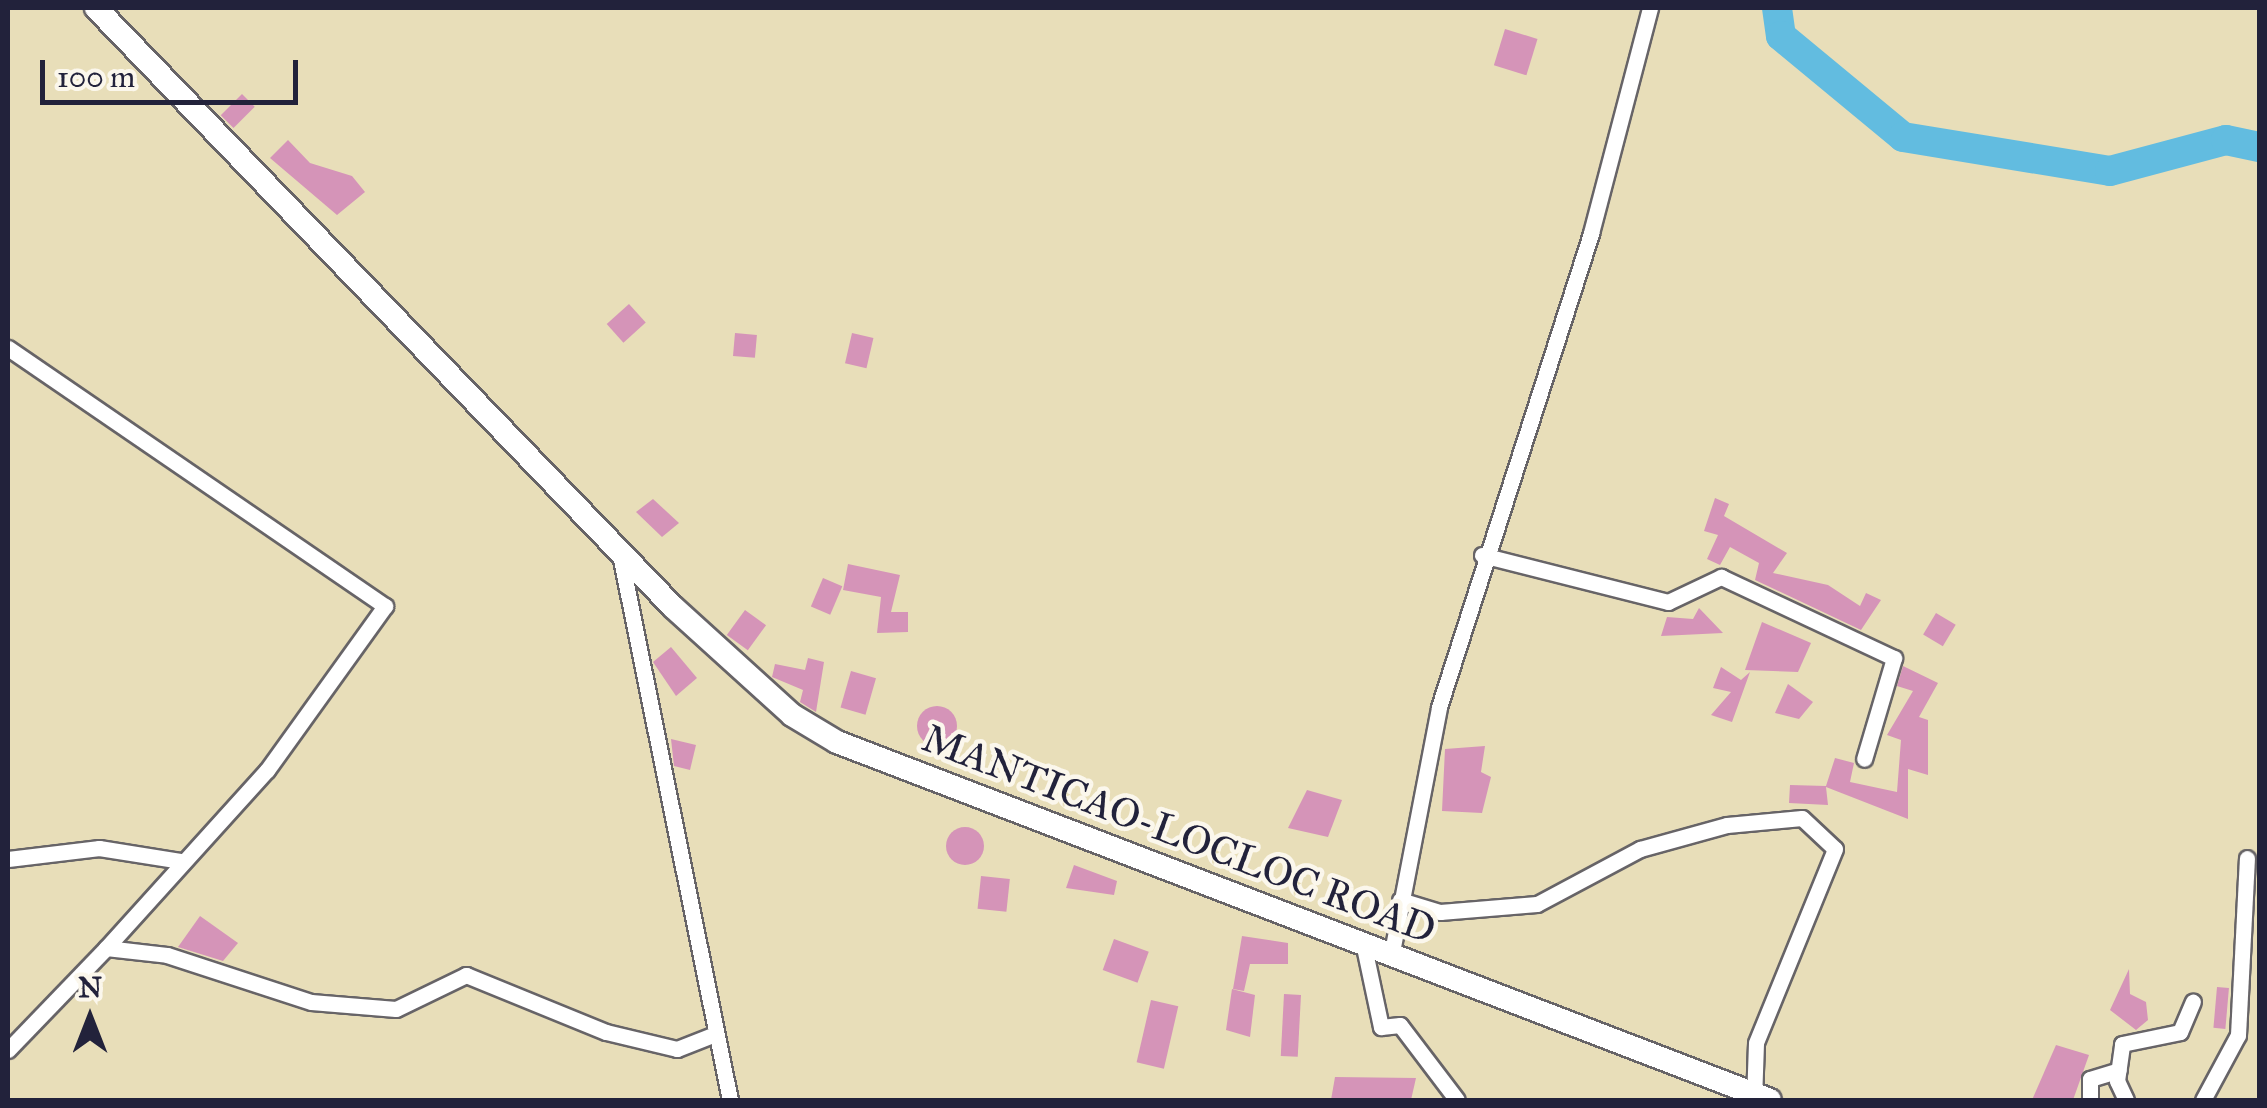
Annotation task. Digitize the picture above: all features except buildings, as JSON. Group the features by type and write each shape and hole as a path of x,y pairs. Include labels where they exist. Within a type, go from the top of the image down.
{"street":[{"name":"MANTICAO-LOCLOC ROAD","path":"96,8 738,671 837,742 1760,1099"},
{"path":"1390,958 1426,762 1482,555 1591,233 1650,8"},
{"path":"8,348 385,606 267,770 8,1050"},
{"path":"619,545 730,1100"},
{"path":"1482,555 1668,602 1721,577 1894,658 1864,759"},
{"path":"1400,900 1440,912 1538,904 1640,849 1727,825 1802,818 1836,849 1756,1044 1760,1099"},
{"path":"8,860 99,848 180,861"},
{"path":"2203,1100 2238,1035 2247,858"},
{"path":"1364,947 1381,1027 1400,1025 1458,1100"},
{"path":"106,948 167,956 311,1002 396,1009 466,975 677,1049 715,1034"},
{"path":"2126,1100 2118,1070 2122,1044 2180,1032 2193,1002"},
{"path":"2090,1100 2090,1078 2118,1070"}],"waterway":[{"path":"1777,8 1781,36 1903,137 2110,171 2226,140 2260,147"}]}
